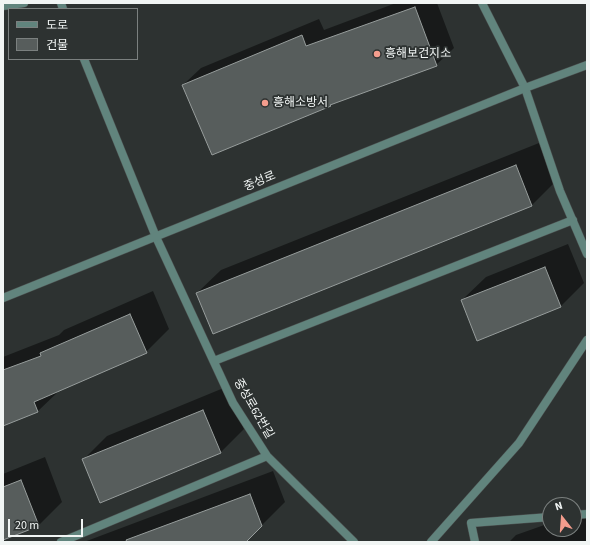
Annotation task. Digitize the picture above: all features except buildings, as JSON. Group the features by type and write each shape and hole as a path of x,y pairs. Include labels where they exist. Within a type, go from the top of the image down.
{"street":[{"path":"3,6 24,3"},
{"path":"482,3 525,88 560,191 587,254"},
{"name":"중성로62번길","path":"61,542 267,456 233,403 156,237 84,60"},
{"name":"중성로","path":"3,297 525,88 587,65"},
{"path":"214,361 572,220"},
{"path":"431,542 519,443 587,340"},
{"path":"267,456 354,542"},
{"path":"475,542 471,523 542,518"}],"place":[{"name":"흥해보건지소","path":"377,54"},
{"name":"흥해소방서","path":"265,103"}]}
